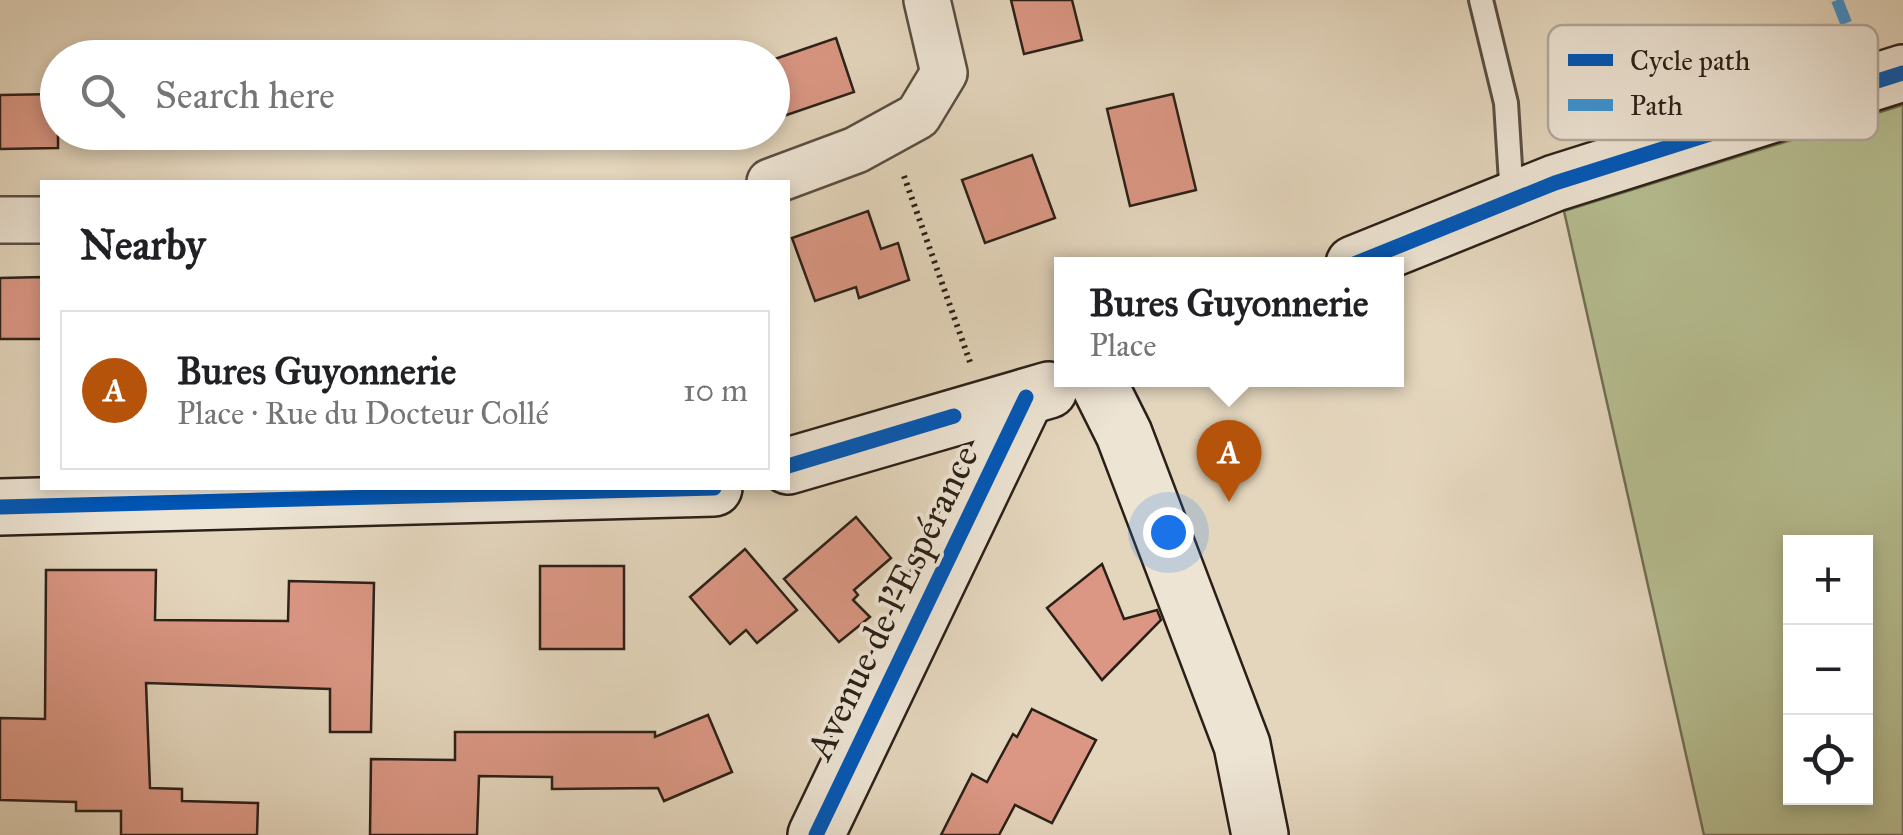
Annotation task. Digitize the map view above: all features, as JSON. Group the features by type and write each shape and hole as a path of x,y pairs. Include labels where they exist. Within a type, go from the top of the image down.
{"street":[{"path":"775,180 856,150 918,116 944,74 927,0"},
{"path":"1878,82 1903,74"},
{"path":"1371,257 1512,199 1697,140"},
{"path":"0,220 40,220"},
{"path":"790,465 1055,387"},
{"path":"1100,387 1124,434 1242,746 1260,835"},
{"name":"Avenue de l'Espérance","path":"816,835 1006,403"},
{"path":"0,507 639,490"}],"lane":[{"path":"1481,0 1506,103 1512,199"}],"path":[{"path":"889,132 1006,403"}],"green space":[{"path":"1903,105 1903,835 1704,835 1564,211 1791,140 1878,140 1878,113"}],"building":[{"path":"1011,0 1072,0 1082,40 1024,54"},
{"path":"836,38 854,92 790,114 790,54"},
{"path":"40,94 40,148 0,149 0,95"},
{"path":"1173,94 1196,190 1130,206 1107,109"},
{"path":"1032,155 1055,218 985,243 962,180"},
{"path":"868,211 881,249 898,243 909,280 859,298 856,287 815,301 792,238"},
{"path":"40,277 40,339 0,339 0,278"},
{"path":"856,517 891,558 854,590 858,595 853,600 870,617 839,642 784,579"},
{"path":"745,549 797,610 757,643 746,630 730,644 690,597"},
{"path":"1102,564 1124,619 1157,610 1161,620 1102,680 1047,608"},
{"path":"540,566 624,566 624,649 540,649"},
{"path":"46,570 156,570 155,620 288,621 289,581 374,583 371,732 330,732 330,689 146,683 150,788 182,789 182,801 258,803 257,835 121,835 121,811 76,811 76,802 0,800 0,718 45,719"},
{"path":"1032,709 1096,740 1052,823 1015,805 999,835 941,835 972,774 987,782 1013,734 1017,737"},
{"path":"708,715 732,772 664,801 658,788 552,789 552,777 479,776 477,835 370,835 371,759 455,760 455,732 655,732 655,737"}],"marked path":[{"path":"1837,0 1847,25"}],"cycle path":[{"path":"1878,81 1903,73"},
{"path":"1371,257 1555,183 1691,140"},
{"path":"816,835 1026,397"},
{"path":"790,465 954,416"},
{"path":"0,507 639,490"}],"place":[{"name":"Bures Guyonnerie","path":"1229,502"}]}
